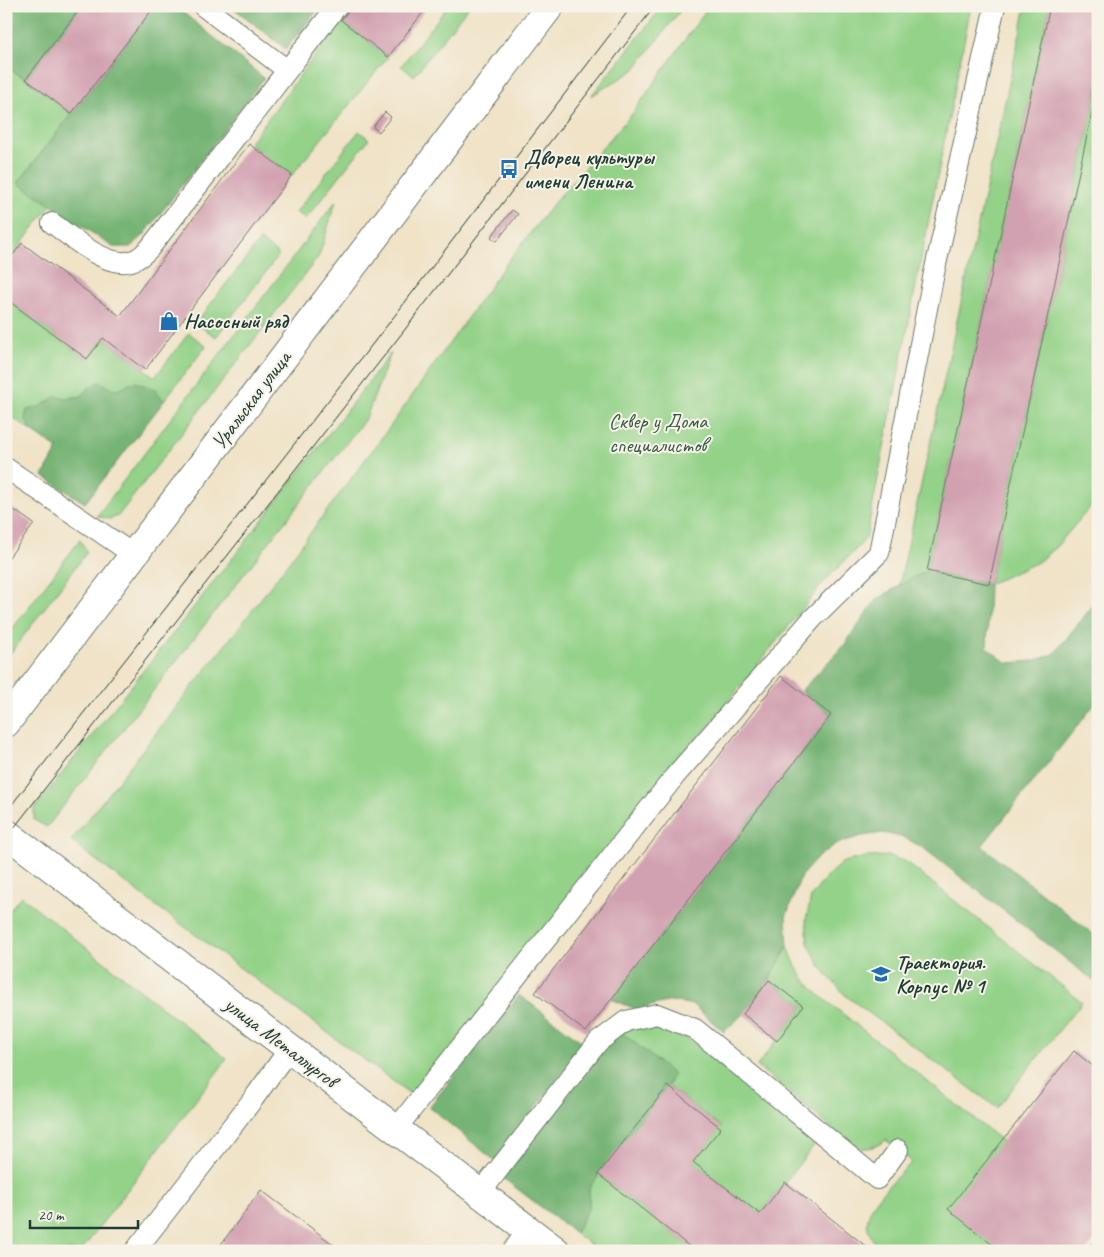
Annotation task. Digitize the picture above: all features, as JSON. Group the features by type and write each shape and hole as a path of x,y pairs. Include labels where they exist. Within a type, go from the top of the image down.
{"main road":[{"name":"Уральская улица","path":"6,723 550,6"},
{"name":"улица Металлургов","path":"6,833 480,1193 520,1240 556,1251"}],"lane":[{"path":"203,6 288,70"},
{"path":"52,223 99,256 117,263 136,260 149,249 337,6"},
{"path":"396,1129 675,776 813,618 879,553 934,273 995,6"},
{"path":"6,468 134,555"},
{"path":"480,1193 598,1042 626,1021 657,1014 695,1029 876,1179 898,1150"},
{"path":"135,1251 254,1098 290,1048"}],"green space":[{"path":"6,6 82,6 26,79 11,70 6,76"},
{"path":"155,6 175,6 264,78 144,235 130,247 113,247 18,183"},
{"path":"231,6 321,6 286,49"},
{"path":"448,6 469,6 414,76 401,66"},
{"path":"663,6 684,6 634,70 591,96"},
{"name":"Сквер у Дома специалистов","path":"709,6 971,6 866,539 823,583 413,1096 71,841 248,616 392,424 508,261 554,203 632,114"},
{"path":"1026,6 1050,6 927,571 899,586"},
{"path":"341,20 388,57 292,175 249,144"},
{"path":"11,70 26,79 71,114 18,183 51,205 6,264 6,76"},
{"path":"1098,85 1098,498 1057,546 1038,562 989,584"},
{"path":"359,131 369,139 305,220 296,212"},
{"path":"336,201 319,256 118,516 109,519 97,516"},
{"path":"260,240 279,255 216,337 196,323"},
{"path":"6,299 87,359 103,338 155,377 189,333 206,346 85,503 43,476 58,449 6,413"},
{"path":"391,353 366,418 47,827 34,820 34,809 242,546"},
{"path":"99,382 115,390 135,382 155,389 164,401 85,503 43,476 58,449 31,430 25,418 27,410 41,406 56,396 66,398 82,396 88,388"},
{"path":"80,540 87,552 6,659 6,637"},
{"path":"927,571 989,584 987,648 1007,663 1033,661 1054,654 1098,599 1098,700 982,846 1098,938 1098,984 922,847 905,838 883,833 862,836 836,844 819,856 801,876 786,917 788,946 769,980 743,1014 724,1032 693,1005 672,1001 636,1009 611,999 831,715 801,691 845,644 876,600"},
{"path":"889,856 906,862 1082,1002 997,1108 845,995 822,969 808,943 806,920 811,897 827,876 843,862 866,857"},
{"path":"21,896 227,1059 81,1251 6,1251 6,915"},
{"path":"788,946 800,972 807,983 818,994 1002,1141 994,1246 990,1251 879,1251 868,1229 870,1211 882,1192 912,1162 886,1140 870,1148 853,1146 757,1066 803,1006 769,980"},
{"path":"519,995 585,1044 495,1161 429,1107"},
{"path":"649,1027 668,1029 687,1038 815,1144 760,1214 693,1162 721,1127 668,1086 619,1030"},
{"path":"619,1030 673,1074 668,1086 589,1188 589,1207 575,1233 503,1178"},
{"path":"598,1174 695,1251 598,1251 575,1233 589,1207 589,1188"}],"building":[{"path":"82,6 155,6 71,114 26,79"},
{"path":"352,6 428,6 388,57 341,20"},
{"path":"1050,6 1098,6 1098,85 989,584 927,571"},
{"path":"385,112 391,117 379,132 373,127"},
{"path":"249,144 292,175 145,370 103,338 87,359 6,299 6,264 22,243 120,316"},
{"path":"512,210 518,214 497,241 491,237"},
{"path":"6,504 34,524 6,561"},
{"path":"781,676 831,715 586,1032 535,993"},
{"path":"769,980 803,1006 777,1041 743,1014"},
{"path":"1074,1051 1098,1070 1098,1236 1086,1251 990,1251 994,1246 948,1209"},
{"path":"668,1086 721,1128 693,1162 760,1214 785,1182 872,1251 695,1251 598,1174"},
{"path":"261,1190 342,1251 216,1251"}],"tram line":[{"path":"6,812 396,314 632,6"},
{"path":"6,838 410,323 655,6"}],"place":[{"name":"Дворец культуры имени Ленина","path":"509,169"},
{"name":"Насосный ряд","path":"169,321"},
{"name":"Траектория. Корпус № 1","path":"881,974"}]}
